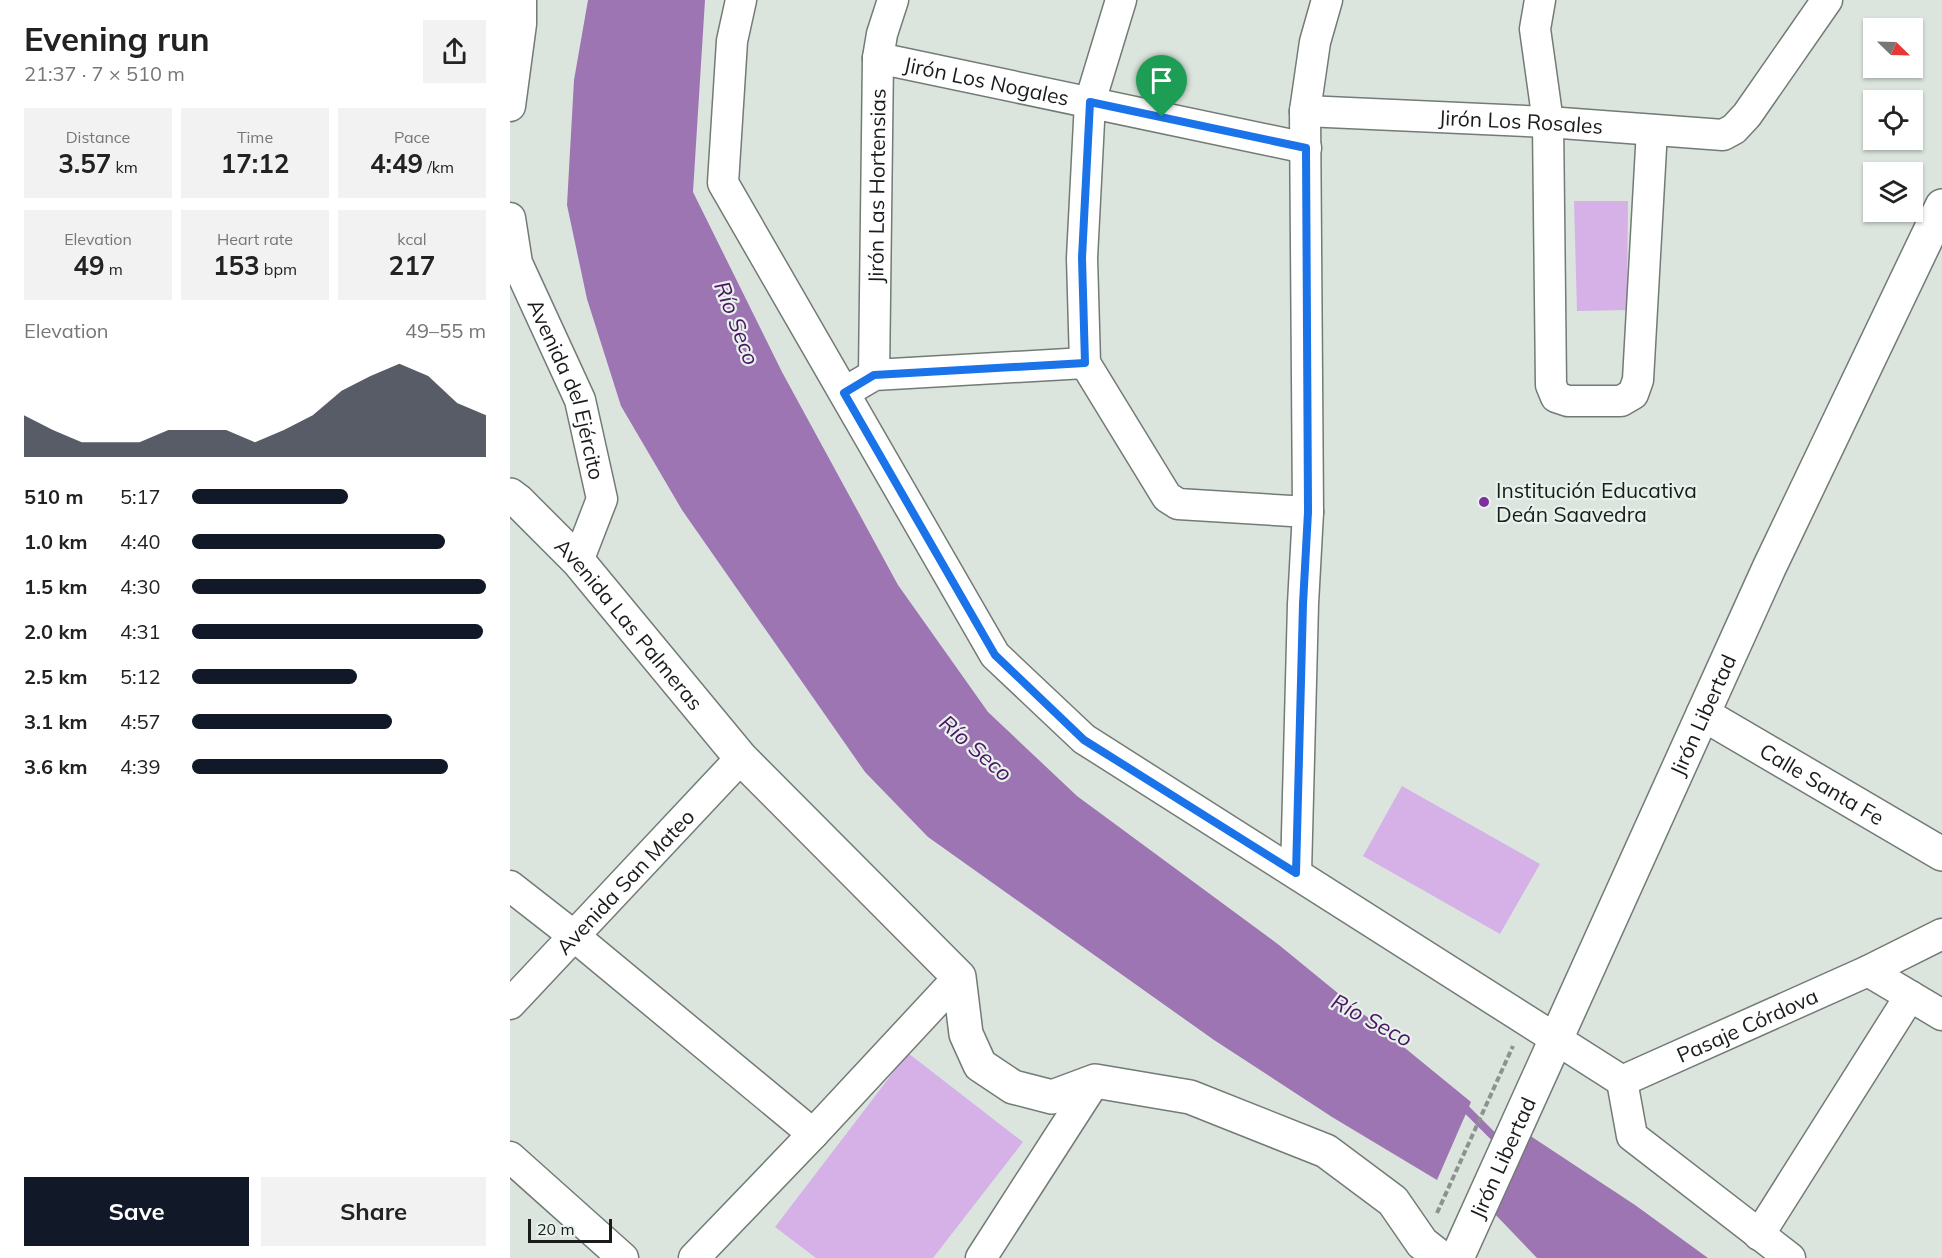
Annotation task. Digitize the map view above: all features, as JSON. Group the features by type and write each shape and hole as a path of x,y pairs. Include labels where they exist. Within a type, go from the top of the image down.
{"street":[{"path":"510,106 521,24 521,0"},
{"path":"741,0 732,41 723,183 995,655 1084,740 1622,1081 1632,1136 1790,1258"},
{"name":"Jirón Las Hortensias","path":"874,375 878,58 882,34 893,0"},
{"path":"1121,0 1090,102 1082,258 1085,363 1167,497 1178,504 1308,512"},
{"path":"1296,873 1303,604 1308,512 1305,111 1315,42 1327,0"},
{"path":"1540,0 1536,29 1548,122 1551,385 1556,397 1568,401 1621,401 1633,394 1638,380 1652,130"},
{"name":"Jirón Los Rosales","path":"1305,111 1548,122 1723,135 1734,129 1747,115 1827,0"},
{"name":"Jirón Los Nogales","path":"878,58 1306,148"},
{"name":"Jirón Libertad","path":"1456,1258 1769,568 1942,206"},
{"name":"Avenida del Ejército","path":"510,218 517,263 580,400 602,499 578,561"},
{"path":"844,393 874,375 1085,363"},
{"name":"Avenida Las Palmeras","path":"510,495 578,561 741,758 959,977"},
{"name":"Calle Santa Fe","path":"1703,714 1942,854"},
{"name":"Avenida San Mateo","path":"510,1005 741,758"},
{"path":"510,886 574,936 813,1134"},
{"name":"Pasaje Córdova","path":"1622,1081 1868,971 1942,934"},
{"path":"1868,971 1942,1015"},
{"path":"959,977 966,1034 980,1065 1013,1087 1052,1097 1095,1081 1190,1097 1326,1151 1393,1201 1422,1243 1441,1258"},
{"path":"694,1258 959,977"},
{"path":"1760,1235 1910,996"},
{"path":"981,1258 1095,1081"},
{"path":"510,1157 623,1258"}],"path":[{"path":"1445,1198 1515,1042"}],"shaded area":[{"path":"1574,201 1628,201 1627,310 1577,311"},
{"path":"1402,786 1540,864 1500,934 1363,856"},
{"path":"908,1053 1023,1142 933,1258 816,1258 775,1227"}],"water":[{"path":"588,0 705,0 693,192 782,372 898,585 988,712 1077,796 1279,945 1471,1102 1437,1180 1332,1117 1214,1040 928,837 865,772 682,510 621,406 587,299 567,205 574,80"},
{"path":"1526,1133 1635,1205 1708,1258 1537,1258 1490,1209"}],"waterway":[{"name":"Río Seco","path":"1459,1102 1501,1144"}],"place":[{"name":"Institución Educativa Deán Saavedra","path":"1484,502"}],"route":[{"path":"1090,102 1162,117 1306,148 1308,512 1303,604 1296,873 1084,740 995,655 844,393 874,375 1085,363 1082,258 1090,102"}]}
